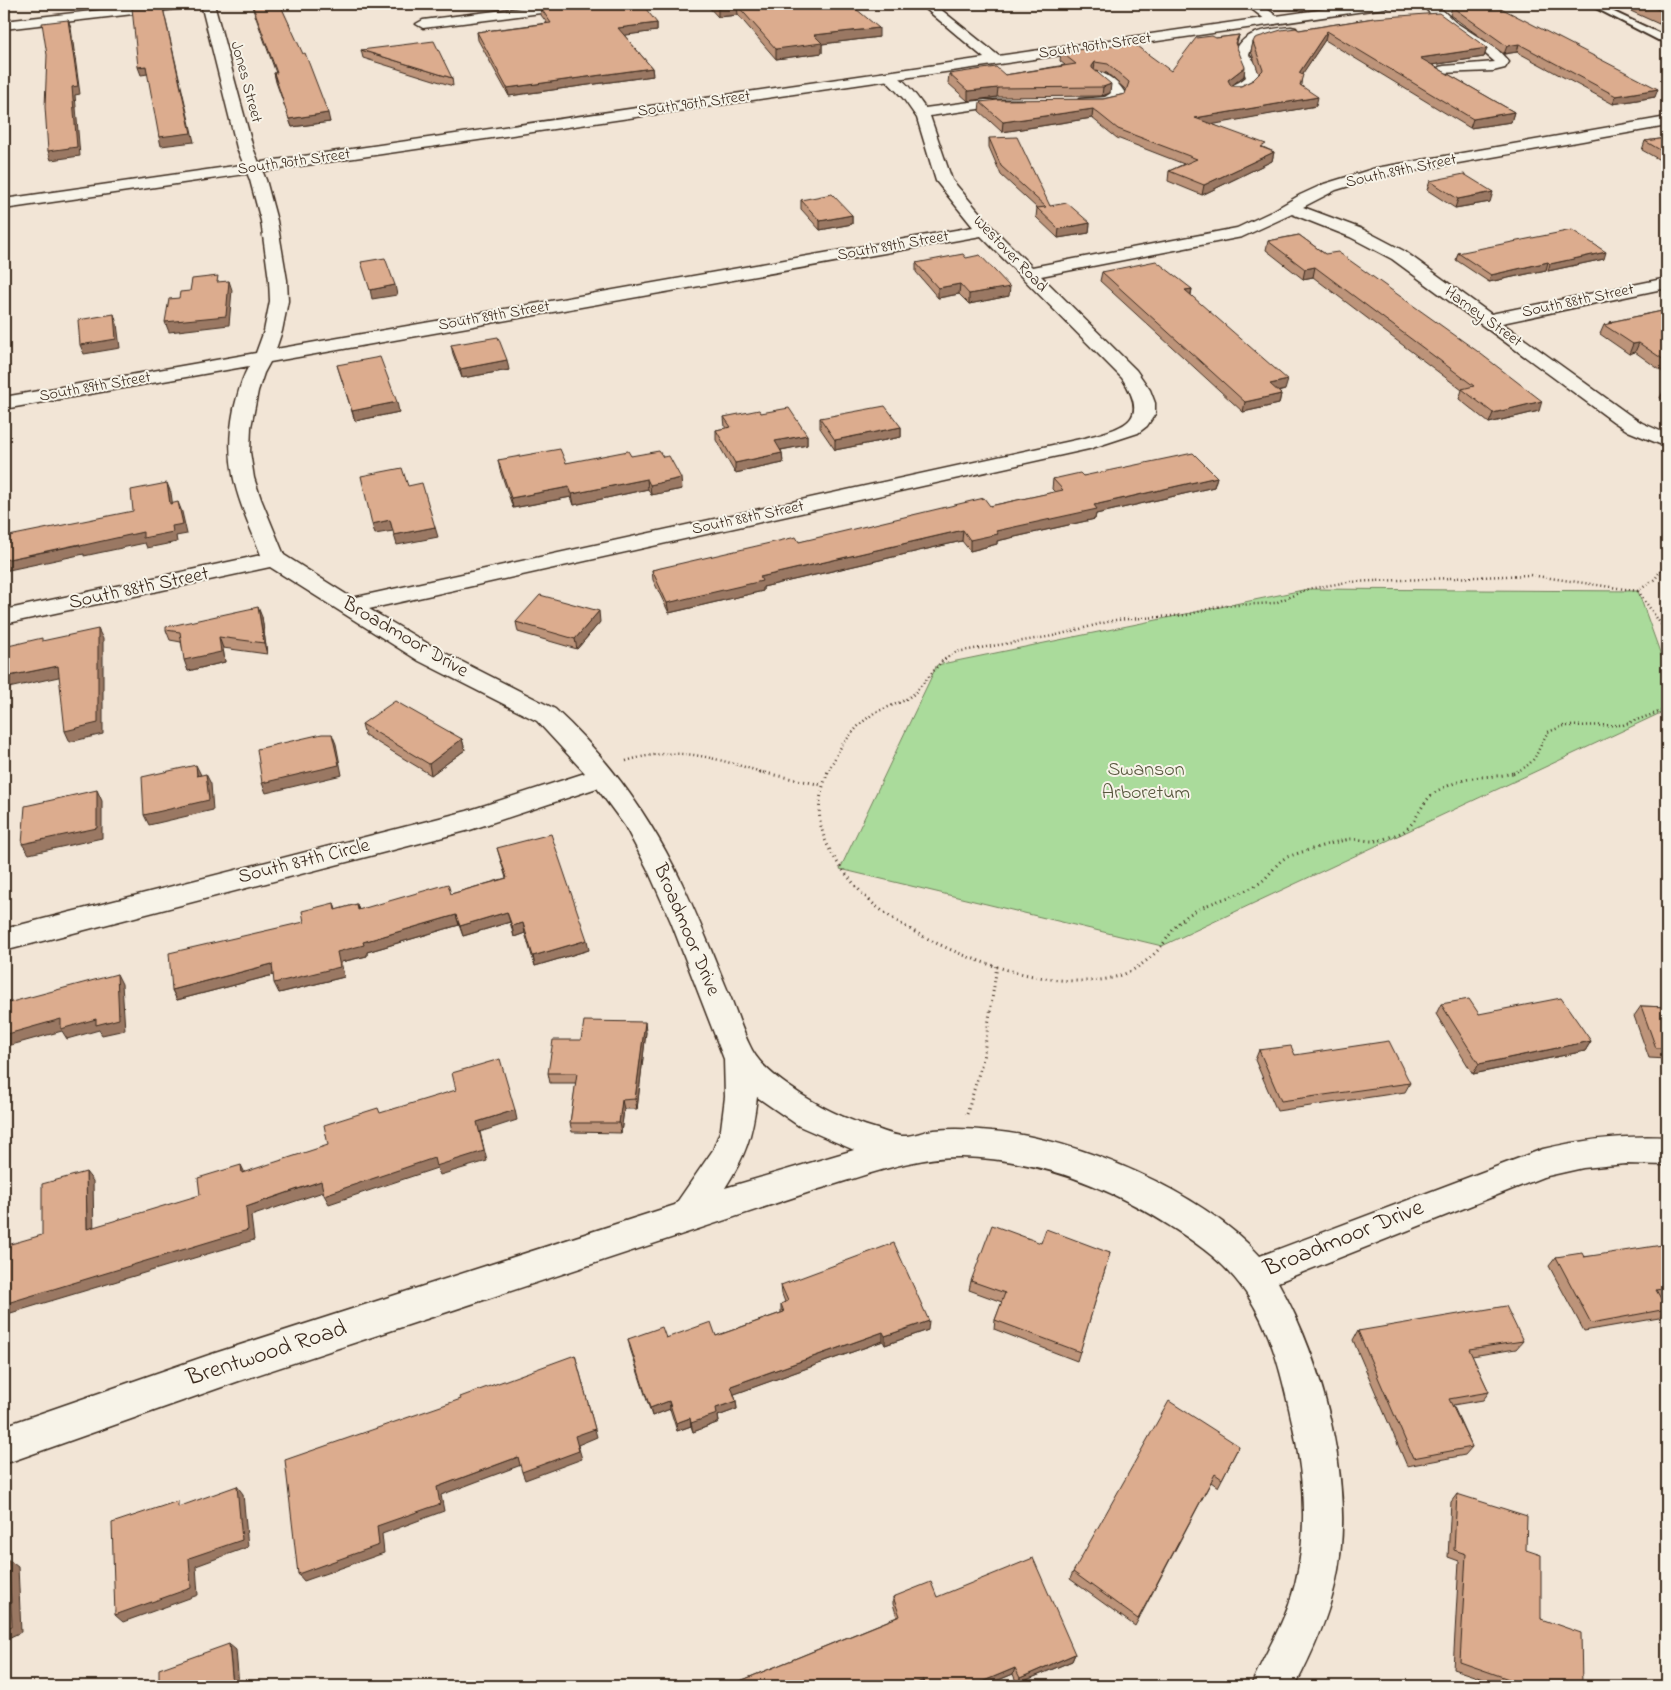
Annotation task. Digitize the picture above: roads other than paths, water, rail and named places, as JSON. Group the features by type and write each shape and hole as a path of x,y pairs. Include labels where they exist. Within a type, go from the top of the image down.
{"street":[{"path":"4,25 185,4"},
{"name":"Jones Street","path":"207,4 245,148 253,168"},
{"path":"423,24 580,4"},
{"path":"926,4 995,60"},
{"path":"1252,4 1276,20"},
{"name":"South 90th Street","path":"4,204 1385,4"},
{"path":"1427,4 1449,24 1494,53 1502,62 1500,65 1493,67 1444,70"},
{"path":"1423,18 1441,16"},
{"path":"1235,90 1246,85 1252,78 1248,62 1242,55 1243,47 1247,42 1269,35 1308,29"},
{"name":"Westover Road","path":"889,76 919,110 929,132 938,167 944,181 985,230 1115,359 1139,386 1145,398 1146,409 1142,420"},
{"path":"1073,102 1102,102 1118,98 1119,92 1100,76"},
{"path":"919,110 985,104 1034,103"},
{"name":"South 89th Street","path":"1027,273 1224,237 1258,226 1306,198 1330,187 1376,173 1667,121"},
{"path":"253,168 269,222 278,280 279,301 273,331 248,391 241,427 240,452 243,478 274,559"},
{"name":"Harney Street","path":"1291,208 1356,232 1378,243 1488,320 1621,418 1667,441"},
{"name":"South 89th Street","path":"4,403 985,230"},
{"name":"South 88th Street","path":"1488,320 1667,283"},
{"name":"South 88th Street","path":"350,606 1089,443 1123,434 1131,430 1142,420"},
{"name":"South 88th Street","path":"4,618 274,559"},
{"name":"Broadmoor Drive","path":"274,559 308,582 428,655 546,715 561,729 603,777 636,822 661,868 740,1059 741,1097 737,1129 723,1162 687,1216"},
{"name":"South 87th Circle","path":"4,940 470,820 603,777"},
{"name":"Broadmoor Drive","path":"740,1059 764,1084 793,1105 825,1124 863,1141 901,1151"},
{"name":"Broadmoor Drive","path":"532,1268 787,1183 922,1145 959,1142 1008,1146 1040,1151 1103,1172 1162,1202 1226,1244 1254,1275 1488,1183 1544,1163 1584,1154 1626,1150 1667,1151"},
{"name":"Brentwood Road","path":"4,1444 236,1364 532,1268"},
{"path":"1254,1275 1274,1308 1294,1353 1314,1431 1323,1483 1323,1541 1315,1588 1303,1625 1287,1662 1272,1686"}],"lane":[{"path":"1592,4 1661,38 1667,39"}],"park label":[{"name":"Swanson Arboretum","path":"1146,782"}]}
